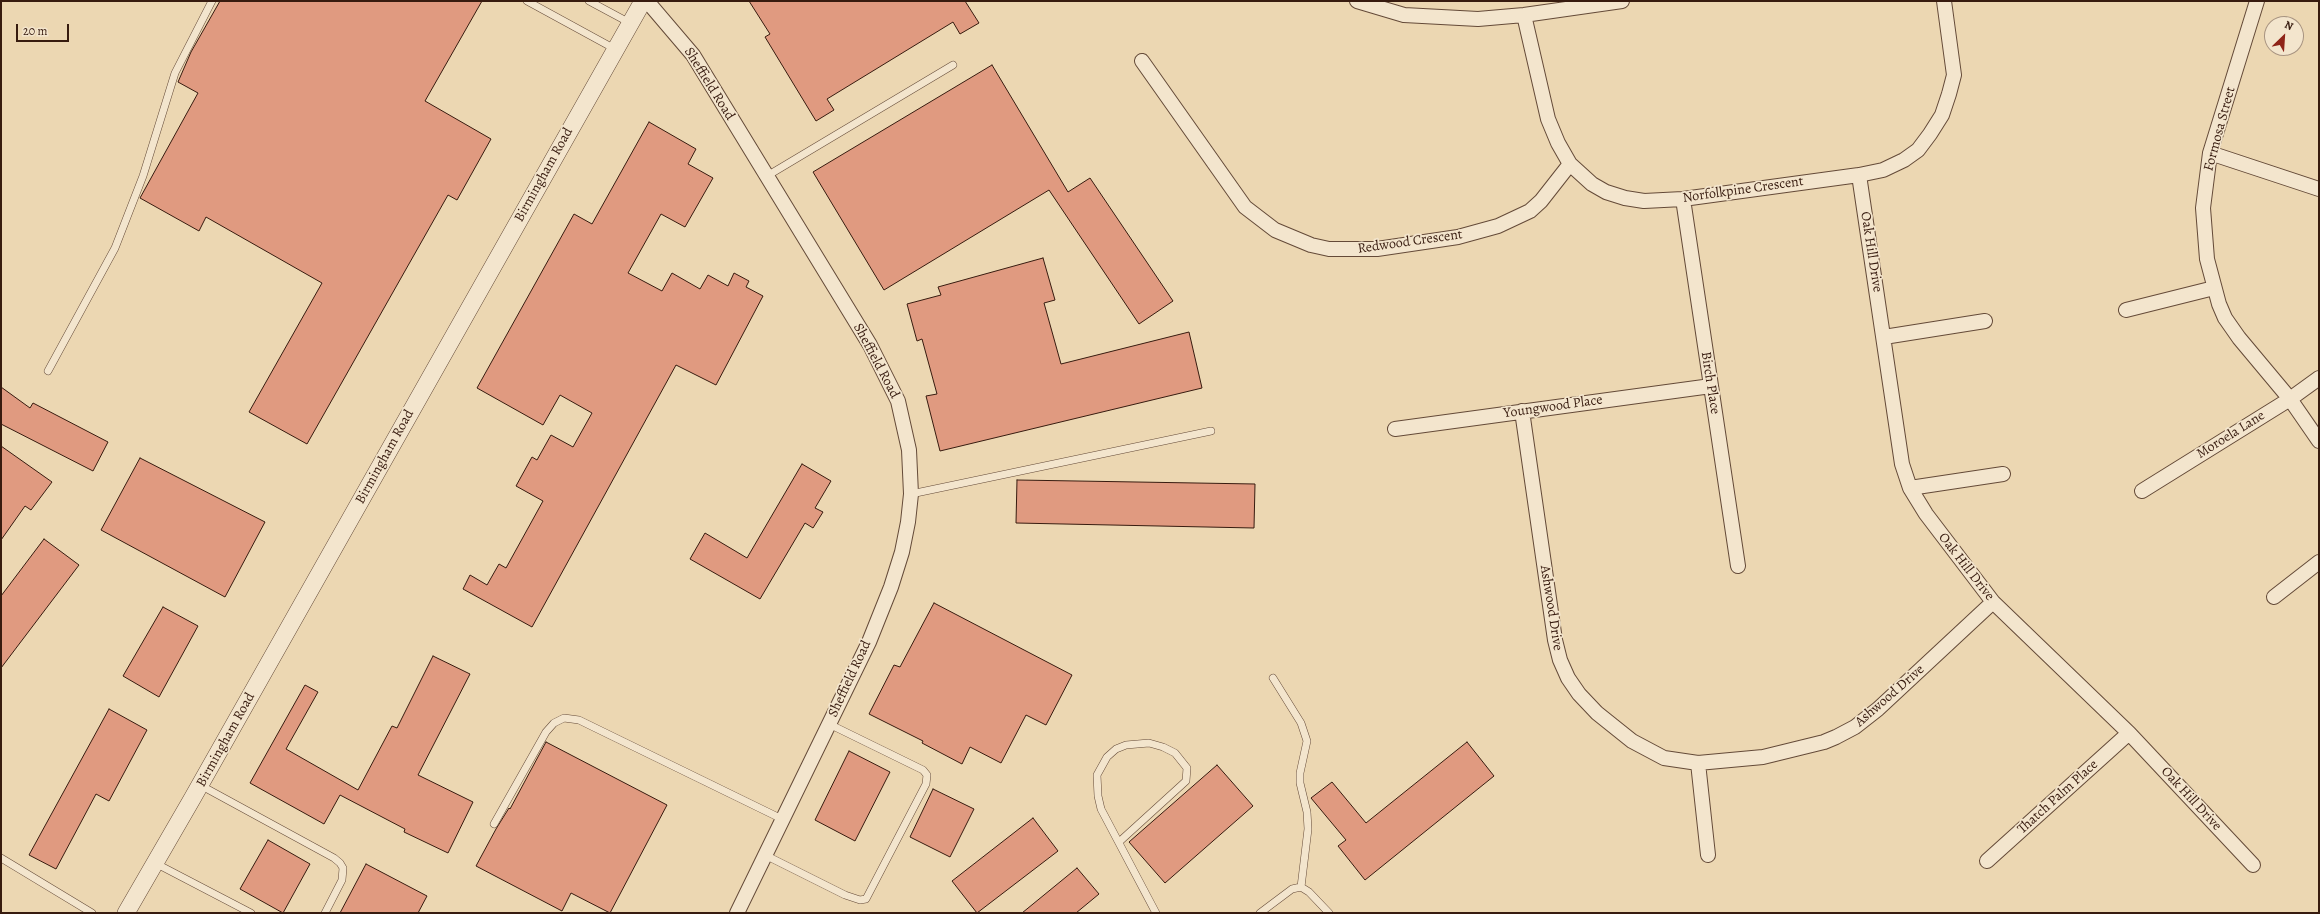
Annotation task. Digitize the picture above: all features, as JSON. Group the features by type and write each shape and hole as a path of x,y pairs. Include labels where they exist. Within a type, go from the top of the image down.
{"street":[{"name":"Birmingham Road","path":"126,913 200,785 643,1"},
{"name":"Sheffield Road","path":"647,1 693,56 870,345 898,401 909,450 911,494 902,552 891,587 869,642 737,913"},
{"path":"1356,1 1404,14 1478,19 1524,15 1622,1"},
{"name":"Norfolkpine Crescent","path":"1524,15 1548,119 1558,143 1570,164 1592,184 1606,192 1625,198 1644,201 1683,199 1859,175 1883,170 1904,160 1918,150 1942,114 1954,75 1944,1"},
{"name":"Formosa Street","path":"2257,1 2210,154 2202,208 2207,259 2214,288 2225,318 2239,338 2290,399 2319,441"},
{"name":"Redwood Crescent","path":"1142,61 1245,207 1275,230 1317,246 1353,250 1377,249 1458,237 1498,226 1530,211 1541,202 1570,164"},
{"path":"2210,154 2319,189"},
{"name":"Oak Hill Drive","path":"1859,175 1902,464 1910,488 1926,514 1993,602 2128,733 2253,865"},
{"name":"Birch Place","path":"1683,199 1738,566"},
{"path":"2126,310 2214,288"},
{"path":"1884,337 1985,321"},
{"name":"Moroela Lane","path":"2142,490 2290,399 2319,378"},
{"name":"Youngwood Place","path":"1395,429 1711,386"},
{"name":"Ashwood Drive","path":"1522,411 1555,640 1560,660 1568,678 1597,713 1632,741 1664,758 1698,763 1763,757 1824,742 1855,727 1878,709 1993,602"},
{"path":"1910,488 2003,474"},
{"path":"2274,596 2319,562"},
{"name":"Thatch Palm Place","path":"1987,861 2128,733"},
{"path":"1698,763 1708,855"}],"lane":[{"path":"48,371 115,248 143,176 175,73 212,1"},
{"path":"527,1 616,49"},
{"path":"589,1 630,24"},
{"path":"767,176 953,65"},
{"path":"911,494 1211,431"},
{"path":"1273,678 1301,723 1307,741 1300,773 1300,783 1307,812 1308,828 1301,887"},
{"path":"494,824 546,732 554,723 564,718 579,720 782,819"},
{"path":"765,855 845,895 860,900 866,899 926,784 927,776 923,770 829,724"},
{"path":"1119,842 1180,789 1186,781 1187,768 1175,753 1163,747 1149,743 1135,743 1116,749 1107,757 1101,766 1097,783 1099,802 1119,842 1156,913"},
{"path":"200,785 334,858 340,863 343,868 342,880 326,913"},
{"path":"1,858 92,913"},
{"path":"155,862 251,913"},
{"path":"1260,913 1292,889 1301,887 1309,892 1329,913"}],"building":[{"path":"220,1 482,1 425,101 491,139 457,200 448,195 307,444 249,412 322,283 206,217 199,231 140,198 198,93 178,82 191,52"},
{"path":"749,1 965,1 979,23 960,34 953,22 827,99 834,110 816,121 765,37 770,34"},
{"path":"992,65 1068,192 1090,178 1173,301 1139,324 1049,190 884,290 813,172"},
{"path":"649,122 696,149 688,164 713,178 685,227 661,214 628,273 662,291 672,273 700,289 708,275 728,286 734,273 749,281 746,287 763,296 716,385 676,365 532,627 463,589 470,575 487,585 499,564 506,568 543,501 516,486 532,457 537,460 551,435 573,447 592,413 560,395 543,425 477,388 574,214 592,224"},
{"path":"1043,258 1055,300 1044,303 1061,364 1189,332 1202,388 940,451 926,396 937,394 922,339 917,341 907,304 941,295 938,287"},
{"path":"1,387 30,408 33,403 108,442 93,471 1,424"},
{"path":"1,446 52,482 31,510 25,506 1,540"},
{"path":"140,458 265,522 225,597 101,530"},
{"path":"802,464 831,481 815,508 823,512 813,528 805,523 760,599 690,559 705,533 747,558"},
{"path":"1017,480 1255,484 1254,528 1016,523"},
{"path":"44,539 79,565 1,668 1,596"},
{"path":"934,603 1072,675 1046,725 1026,715 1001,763 970,747 962,764 922,743 923,741 869,714 894,665 900,667"},
{"path":"163,607 198,626 159,697 123,676"},
{"path":"433,656 470,674 418,775 473,802 448,853 404,832 405,829 340,795 324,824 250,783 305,685 318,692 286,749 358,790 392,726 397,728"},
{"path":"109,709 147,730 109,801 96,794 56,869 29,855"},
{"path":"546,742 667,805 610,913 571,893 562,911 476,866 496,829 509,808 510,809"},
{"path":"1467,742 1494,776 1365,880 1338,846 1346,840 1311,798 1332,782 1366,823"},
{"path":"849,751 890,772 855,841 815,820"},
{"path":"1217,765 1253,806 1165,883 1129,842"},
{"path":"933,789 974,809 950,857 910,837"},
{"path":"1033,818 1058,851 977,913 952,881"},
{"path":"268,840 310,864 283,913 240,889"},
{"path":"366,864 427,896 418,913 340,913"},
{"path":"1077,868 1099,894 1076,913 1022,913"}]}
